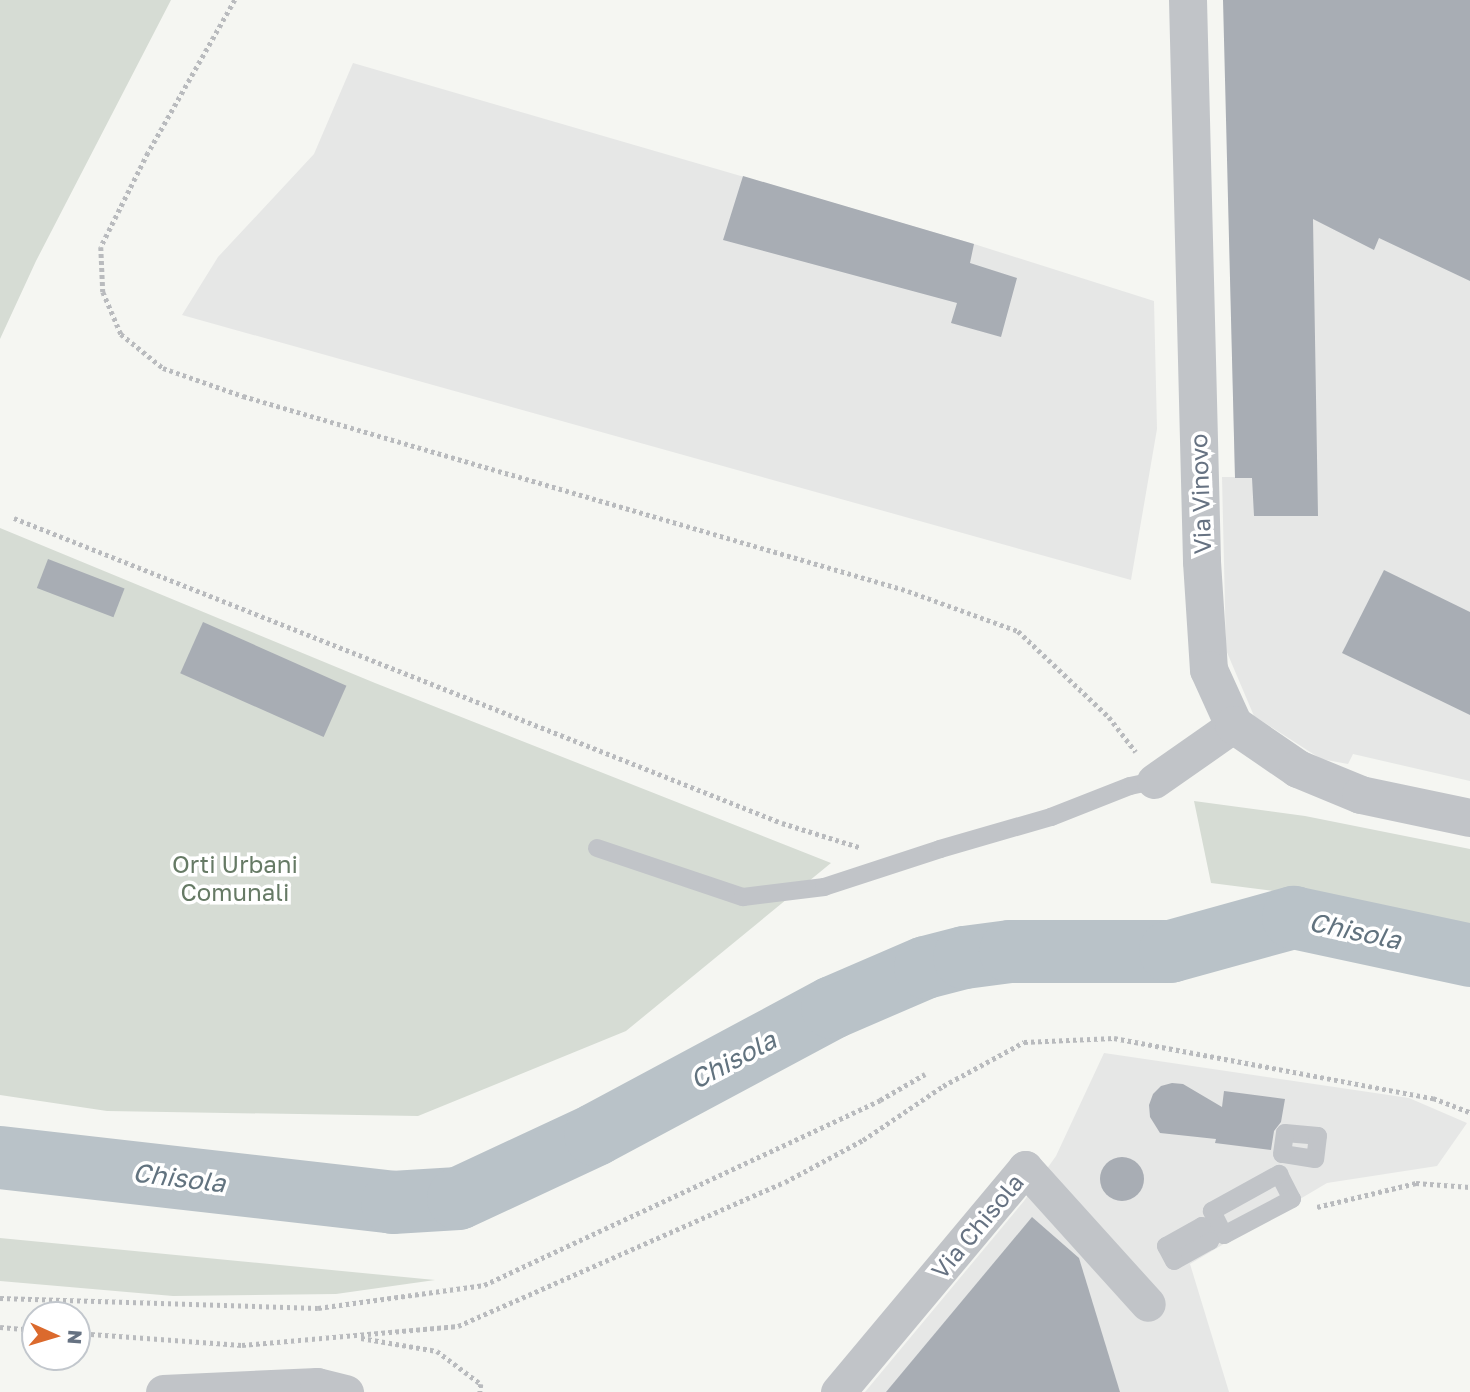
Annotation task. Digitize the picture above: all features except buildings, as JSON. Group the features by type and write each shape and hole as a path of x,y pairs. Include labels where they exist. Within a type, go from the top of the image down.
{"street":[{"name":"Via Vinovo","path":"1188,0 1202,562 1209,670 1234,725"},
{"path":"1154,781 1234,725 1298,769 1361,795 1470,818"},
{"name":"Via Chisola","path":"838,1392 1025,1168 1148,1304"},
{"path":"163,1392 317,1385 346,1392"}],"lane":[{"path":"597,848 744,897 824,887 940,849 1051,817 1130,786 1154,781"}],"path":[{"path":"236,0 148,153 101,247 103,292 121,334 163,368 243,396 908,591 1018,631 1110,717 1154,781"},
{"path":"14,518 782,823 867,849"},
{"path":"91,1334 242,1345 458,1326 785,1182 863,1140 943,1086 1024,1042 1114,1038 1433,1098 1470,1112"},
{"path":"0,1298 318,1308 484,1285 880,1100 925,1074"},
{"path":"0,1327 21,1329"},
{"path":"353,1337 437,1352 481,1384 480,1392"}],"shaded area":[{"path":"1470,0 1470,781 1353,754 1348,764 1321,759 1254,716 1226,650 1222,477 1235,477 1228,177"},
{"path":"353,63 974,244 1154,301 1157,429 1131,580 182,315 218,257 314,154"},
{"path":"1104,1053 1409,1098 1467,1123 1437,1166 1327,1183 1190,1264 1229,1392 865,1392 1024,1201 1056,1156"}],"green space":[{"path":"0,0 171,0 36,261 0,339"},
{"name":"Orti Urbani Comunali","path":"0,528 375,683 831,863 626,1031 418,1116 107,1111 0,1095"},
{"path":"1194,801 1305,816 1470,849 1470,927 1352,901 1211,883"},
{"path":"0,1238 435,1280 336,1294 173,1296 0,1281"}],"waterway":[{"name":"Chisola","path":"0,1157 392,1202 458,1198 595,1134 832,1007 925,967 964,957 1010,951 1170,951 1293,917 1470,955"}]}
